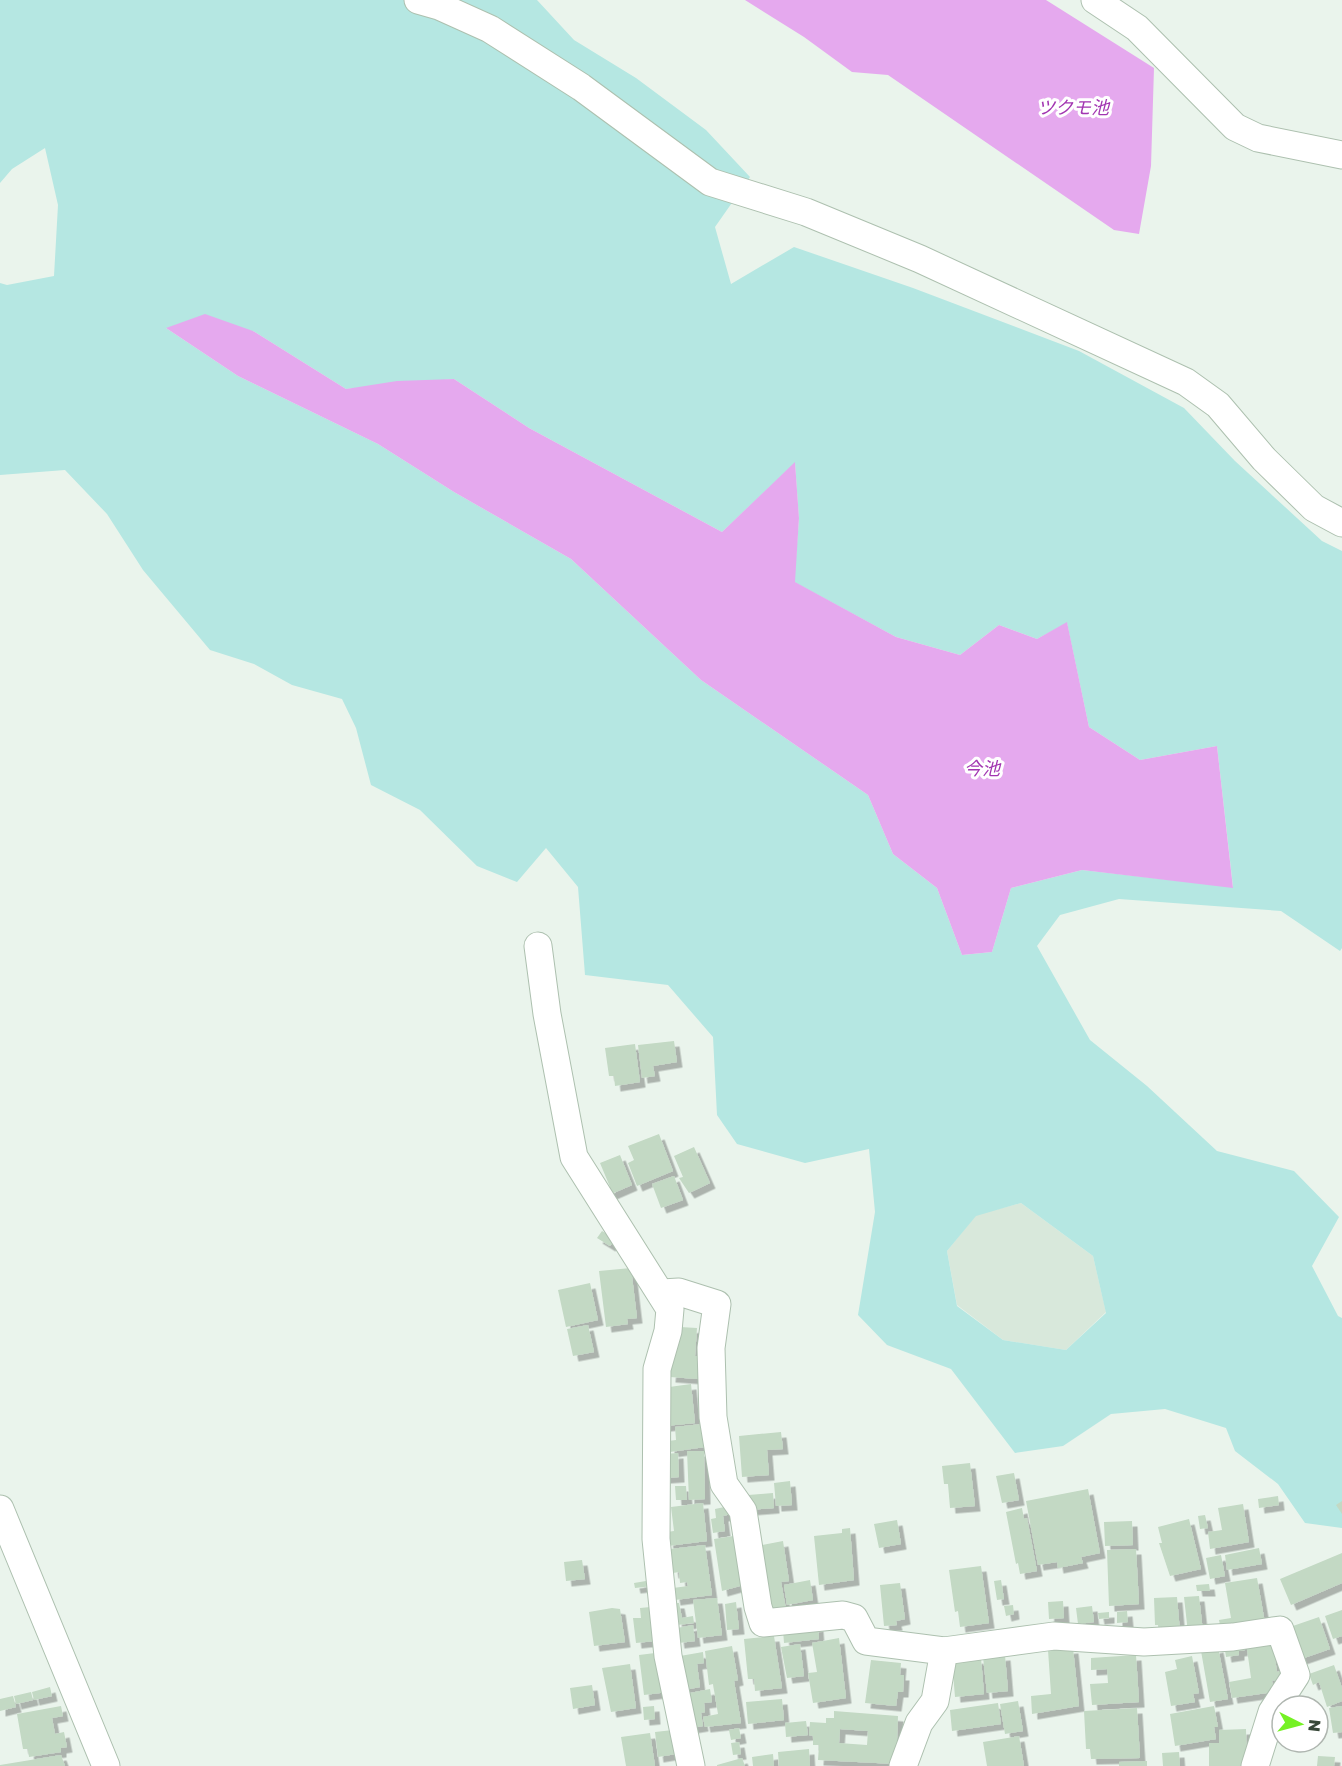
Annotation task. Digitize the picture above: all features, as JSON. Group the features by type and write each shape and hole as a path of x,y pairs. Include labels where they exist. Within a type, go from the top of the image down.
{"street":[{"path":"417,0 440,6 490,29 581,87 710,182 806,212 920,259 1186,382 1218,405 1264,459 1314,508 1342,523"},
{"path":"1095,0 1137,28 1235,127 1258,138 1342,155"},
{"path":"538,946 547,1014 574,1157 670,1309 668,1331 657,1368 656,1539 668,1656 691,1766"},
{"path":"662,1293 679,1292 717,1304 711,1348 712,1417 724,1484 743,1511 758,1607 763,1623 843,1614 854,1618 866,1641 944,1651 1054,1636 1144,1642 1233,1637 1280,1630 1296,1675 1272,1712 1255,1766"},
{"path":"0,1509 106,1766"},
{"path":"903,1766 919,1723 934,1701 944,1651"}],"shaded area":[{"path":"0,0 537,0 574,40 636,78 706,130 750,177 715,227 731,284 794,247 913,288 1079,351 1184,408 1235,461 1322,541 1342,551 1342,948 1340,951 1281,911 1119,899 1060,915 1037,946 1090,1040 1147,1086 1217,1151 1294,1171 1339,1217 1312,1266 1338,1316 1342,1318 1342,1528 1305,1523 1278,1484 1235,1451 1226,1428 1165,1409 1111,1414 1063,1446 1015,1453 951,1369 887,1345 858,1315 875,1212 869,1149 805,1163 737,1144 717,1115 713,1037 668,985 585,975 578,887 546,848 517,882 477,866 420,810 371,785 356,728 342,699 292,685 254,664 210,650 143,570 107,514 65,470 0,475 0,283 7,285 54,276 58,205 45,148 12,169 0,183","holes":["166,328 253,331 346,389 454,379 529,428 722,532 795,463 799,519 794,582 896,637 960,655 999,625 1037,639 1067,623 1089,727 1140,760 1217,746 1233,887 1082,870 1011,888 992,952 962,955 937,888 893,854 868,795 701,680 571,559 454,492 378,444 238,376","1021,1203 1093,1256 1106,1313 1066,1350 1003,1340 957,1306 947,1251 976,1216"]},
{"path":"1021,1203 1093,1256 1106,1312 1066,1350 1003,1340 957,1305 947,1251 976,1215"}],"water":[{"name":"ツクモ池","path":"745,0 1046,0 1154,68 1151,166 1139,234 1114,230 888,75 852,72 804,37"},
{"name":"今池","path":"205,314 253,331 346,389 397,381 454,379 529,428 722,532 795,462 799,518 795,582 896,637 960,655 999,625 1037,639 1067,622 1089,727 1140,760 1217,746 1233,888 1082,870 1011,888 992,952 962,955 937,888 893,854 868,795 701,680 571,559 454,492 378,444 238,376 166,328"}],"building":[{"path":"674,1041 677,1062 653,1066 655,1076 642,1078 638,1045"},
{"path":"635,1044 640,1082 615,1086 614,1076 609,1076 605,1048"},
{"path":"659,1134 673,1171 637,1186 628,1163 634,1160 628,1146"},
{"path":"694,1147 710,1183 689,1193 679,1178 683,1177 674,1156"},
{"path":"620,1155 632,1185 609,1195 606,1189 610,1187 600,1163"},
{"path":"674,1176 683,1200 661,1208 652,1184"},
{"path":"602,1231 615,1239 610,1246 597,1238"},
{"path":"631,1268 637,1318 627,1319 628,1324 606,1327 599,1271"},
{"path":"590,1283 598,1320 566,1327 558,1290"},
{"path":"588,1325 594,1352 573,1356 567,1329"},
{"path":"680,1327 697,1328 695,1356 700,1356 698,1379 670,1377 673,1346 678,1347"},
{"path":"691,1384 695,1423 665,1426 662,1388"},
{"path":"702,1424 705,1447 670,1452 668,1441 676,1440 675,1427"},
{"path":"781,1432 783,1449 767,1450 769,1475 742,1477 739,1436"},
{"path":"687,1451 704,1451 705,1499 689,1500"},
{"path":"678,1453 679,1477 665,1478 664,1454"},
{"path":"970,1463 975,1506 950,1508 948,1484 944,1484 942,1466"},
{"path":"1014,1473 1019,1500 1002,1503 996,1476"},
{"path":"790,1481 792,1505 776,1506 774,1483"},
{"path":"675,1486 686,1486 687,1500 676,1500"},
{"path":"1088,1489 1100,1553 1081,1557 1083,1563 1058,1568 1057,1562 1038,1565 1026,1501"},
{"path":"773,1493 774,1508 749,1510 748,1495"},
{"path":"1278,1496 1279,1505 1259,1508 1258,1499"},
{"path":"1342,1501 1342,1514 1336,1505"},
{"path":"703,1503 707,1541 668,1546 667,1532 674,1531 671,1507"},
{"path":"1243,1504 1249,1542 1210,1549 1208,1532 1222,1530 1218,1508"},
{"path":"729,1506 731,1514 723,1516 725,1531 713,1533 711,1519 716,1518 715,1509"},
{"path":"1022,1508 1024,1519 1027,1518 1037,1571 1020,1574 1006,1512"},
{"path":"1205,1515 1208,1528 1200,1529 1198,1516"},
{"path":"1189,1519 1201,1569 1170,1576 1159,1543 1162,1543 1158,1527"},
{"path":"897,1520 901,1544 879,1548 874,1524"},
{"path":"1132,1521 1133,1545 1105,1546 1104,1522"},
{"path":"850,1528 854,1580 819,1585 814,1536 842,1533 842,1529"},
{"path":"740,1535 747,1584 722,1591 714,1539"},
{"path":"783,1541 789,1581 781,1582 786,1609 767,1611 757,1546"},
{"path":"705,1545 712,1595 675,1600 673,1588 688,1586 687,1582 680,1583 679,1572 673,1573 670,1549"},
{"path":"1259,1548 1262,1564 1227,1570 1225,1555"},
{"path":"1136,1549 1139,1604 1109,1606 1107,1550"},
{"path":"1342,1553 1342,1583 1291,1605 1280,1579"},
{"path":"1221,1555 1225,1576 1210,1579 1206,1558"},
{"path":"582,1560 585,1579 566,1581 564,1562"},
{"path":"981,1566 989,1623 960,1627 958,1611 955,1612 949,1570"},
{"path":"1257,1578 1265,1623 1221,1630 1219,1620 1231,1618 1225,1583"},
{"path":"652,1580 653,1586 635,1588 634,1583"},
{"path":"810,1580 813,1600 787,1605 784,1585"},
{"path":"1001,1580 1004,1599 997,1600 994,1581"},
{"path":"900,1583 905,1619 896,1621 897,1625 884,1626 880,1585"},
{"path":"1209,1584 1210,1591 1197,1591 1196,1585"},
{"path":"1199,1596 1203,1632 1188,1633 1184,1597"},
{"path":"1177,1597 1180,1632 1159,1634 1158,1625 1155,1625 1154,1598"},
{"path":"717,1598 722,1635 698,1638 693,1600"},
{"path":"1063,1601 1064,1618 1049,1619 1048,1602"},
{"path":"736,1602 739,1629 727,1630 725,1604"},
{"path":"674,1603 679,1603 682,1618 693,1616 694,1623 677,1625"},
{"path":"1013,1605 1014,1614 1006,1616 1004,1606"},
{"path":"661,1606 664,1640 636,1643 633,1618 641,1618 640,1608"},
{"path":"1092,1606 1094,1622 1078,1624 1076,1608"},
{"path":"620,1609 625,1642 594,1646 589,1612"},
{"path":"1342,1610 1342,1636 1333,1639 1325,1616"},
{"path":"1127,1611 1128,1622 1117,1623 1117,1612"},
{"path":"1109,1612 1109,1618 1099,1619 1098,1613"},
{"path":"1319,1617 1330,1649 1301,1659 1290,1627"},
{"path":"693,1625 695,1641 679,1643 677,1628"},
{"path":"818,1626 819,1639 784,1643 783,1630"},
{"path":"774,1636 782,1688 755,1691 754,1679 748,1679 744,1639"},
{"path":"839,1638 846,1698 813,1703 808,1673 817,1672 812,1643"},
{"path":"1272,1638 1277,1672 1280,1671 1281,1679 1272,1681 1274,1692 1232,1698 1229,1682 1251,1678 1246,1642"},
{"path":"1244,1640 1245,1650 1239,1651 1239,1655 1226,1657 1224,1644"},
{"path":"800,1644 804,1676 787,1678 781,1647"},
{"path":"732,1646 738,1680 734,1681 741,1723 705,1727 703,1717 718,1714 713,1684 709,1685 705,1651"},
{"path":"1218,1647 1228,1699 1210,1702 1201,1651"},
{"path":"1073,1648 1079,1706 1032,1714 1031,1696 1051,1694 1048,1650"},
{"path":"663,1652 668,1692 644,1695 639,1655"},
{"path":"703,1652 704,1663 697,1664 700,1687 684,1690 680,1656"},
{"path":"1005,1655 1008,1691 987,1693 983,1657"},
{"path":"1136,1655 1139,1702 1092,1705 1090,1684 1108,1683 1107,1669 1091,1670 1091,1658"},
{"path":"1192,1656 1199,1693 1193,1694 1195,1702 1171,1706 1165,1672 1177,1669 1175,1660"},
{"path":"981,1658 984,1694 955,1697 952,1661"},
{"path":"871,1660 901,1663 900,1675 904,1675 903,1692 898,1692 896,1706 865,1703"},
{"path":"630,1664 636,1708 611,1712 602,1668"},
{"path":"1334,1665 1342,1688 1342,1701 1330,1706 1330,1694 1323,1694 1319,1682 1313,1685 1309,1674"},
{"path":"592,1685 595,1705 573,1709 570,1688"},
{"path":"50,1687 52,1696 34,1700 32,1692"},
{"path":"710,1689 712,1702 704,1703 705,1712 701,1713 703,1726 691,1728 685,1694"},
{"path":"31,1692 33,1700 16,1704 14,1696"},
{"path":"13,1696 16,1707 0,1711 0,1699"},
{"path":"782,1699 784,1720 748,1724 746,1702"},
{"path":"1018,1701 1023,1731 1005,1734 1000,1704"},
{"path":"998,1703 1001,1724 952,1731 950,1710"},
{"path":"61,1706 63,1716 52,1718 55,1734 64,1732 67,1747 61,1748 61,1752 29,1757 28,1749 23,1749 17,1714"},
{"path":"654,1706 655,1719 644,1720 643,1707"},
{"path":"1214,1706 1218,1727 1214,1727 1216,1739 1175,1746 1170,1714"},
{"path":"1342,1706 1342,1732 1333,1733 1330,1708"},
{"path":"1137,1708 1140,1758 1091,1759 1090,1749 1086,1749 1084,1711"},
{"path":"834,1711 898,1716 896,1764 818,1760 819,1745 813,1745 813,1736 809,1735 810,1722 826,1723 826,1718 834,1718","holes":["840,1729 868,1731 867,1745 839,1743"]},
{"path":"806,1721 808,1735 786,1737 785,1723"},
{"path":"739,1728 741,1738 731,1740 729,1730"},
{"path":"1246,1729 1247,1766 1209,1766 1209,1743 1219,1743 1219,1730"},
{"path":"673,1730 676,1754 658,1757 655,1732"},
{"path":"650,1733 655,1766 626,1766 621,1737"},
{"path":"1019,1736 1024,1766 987,1766 983,1742"},
{"path":"739,1742 741,1754 733,1755 731,1743"},
{"path":"809,1749 810,1766 779,1766 778,1752"},
{"path":"1179,1752 1180,1766 1163,1766 1162,1753"},
{"path":"773,1754 774,1766 753,1766 752,1757"},
{"path":"61,1755 65,1766 0,1766 0,1765"},
{"path":"1318,1756 1335,1757 1334,1766 1317,1766"},
{"path":"742,1758 745,1766 717,1766 717,1765"},
{"path":"1147,1761 1147,1766 1119,1766 1119,1762"}]}
